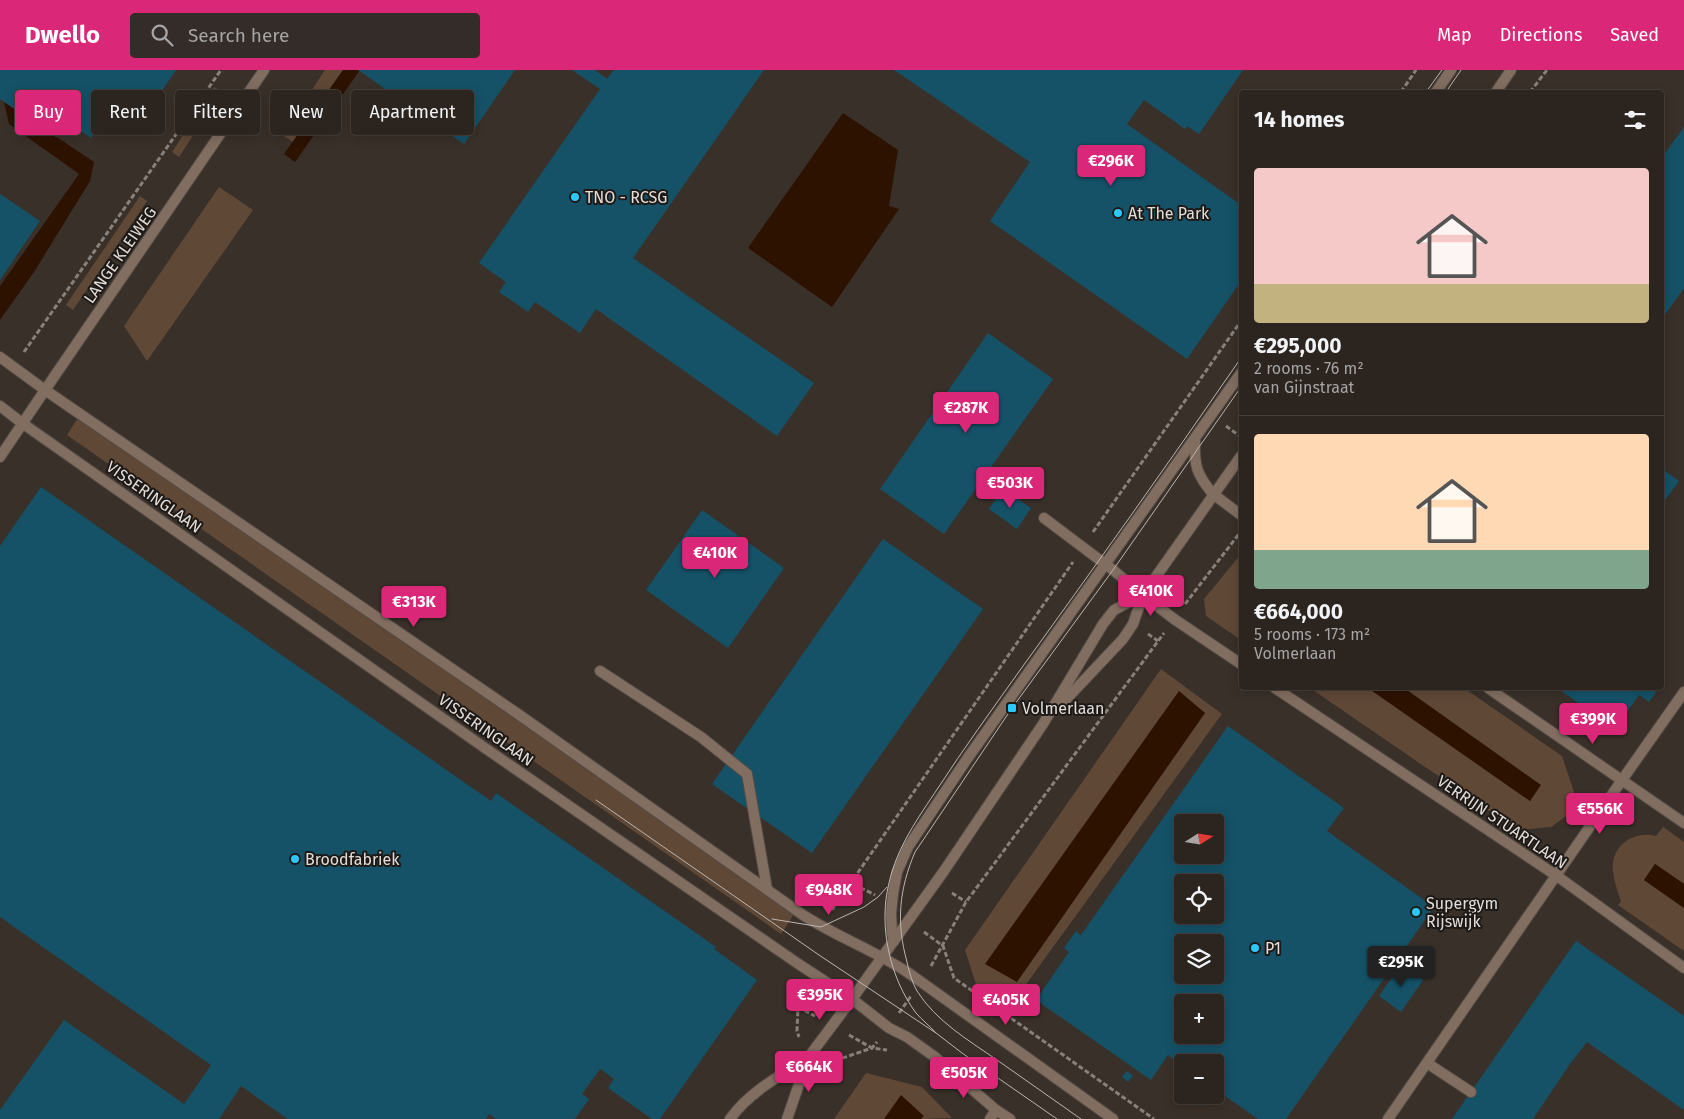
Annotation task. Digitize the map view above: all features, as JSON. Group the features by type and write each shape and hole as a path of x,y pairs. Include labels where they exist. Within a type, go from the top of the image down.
{"street":[{"name":"LANGE KLEIWEG","path":"0,456 264,70"},
{"path":"1437,90 1451,70"},
{"path":"1497,90 1511,70"},
{"name":"VISSERINGLAAN","path":"0,357 45,390 518,714 821,926 882,957 921,982 1113,1119"},
{"path":"894,941 892,933 892,908 897,872 908,847 967,759 1239,376"},
{"name":"VISSERINGLAAN","path":"0,406 477,742 852,999 890,1028 907,1037 935,1057 996,1110 1010,1119"},
{"path":"1195,439 1194,461 1202,482 1213,494 1239,514"},
{"path":"1043,724 1123,639 1133,624 1143,595 1239,459"},
{"path":"1044,518 1083,546 1174,619 1239,663"},
{"path":"786,1119 808,1058 910,920 1043,724 1102,624 1114,610 1143,595"},
{"path":"600,671 702,737 747,774 767,889"},
{"name":"VERRIJN STUARTLAAN","path":"1279,690 1557,876 1684,968"},
{"path":"1491,690 1684,823"},
{"path":"1388,1119 1684,692"},
{"path":"730,1119 736,1111 774,1079 808,1058"},
{"path":"1427,1063 1470,1092"},
{"path":"990,1119 996,1110"}],"path":[{"name":"LANGE KLEIWEG","path":"14,367 222,70"},
{"path":"1402,90 1416,70"},
{"path":"1532,90 1547,70"},
{"path":"821,926 1239,324"},
{"path":"797,963 791,979 798,1007 797,1031 808,1058 826,1064 872,1048 890,1028 921,982 943,946 966,902 1239,534"},
{"path":"767,889 796,886 825,890 851,883 878,897 892,908"},
{"path":"910,920 943,946 954,978 1154,1119"},
{"path":"798,1007 872,1048 888,1050"}],"shaded area":[{"path":"325,70 343,70 329,90 312,90"},
{"path":"343,70 360,70 341,97 341,90 329,90"},
{"path":"4,102 15,109 15,128 9,124"},
{"path":"843,113 898,150 889,206 899,209 832,307 748,248"},
{"path":"24,135 54,135 94,162 90,181 34,272 0,320 0,286 79,174"},
{"path":"183,135 193,135 179,157 172,152"},
{"path":"282,135 298,135 293,142"},
{"path":"297,135 314,135 295,162 284,154"},
{"path":"219,187 253,210 147,361 124,326"},
{"path":"140,196 147,201 73,310 66,305"},
{"path":"81,413 794,914 781,934 67,435"},
{"path":"1239,556 1239,639 1206,616 1204,599"},
{"path":"1161,669 1222,714 1009,1008 976,984 965,950"},
{"path":"1313,690 1371,690 1530,801 1540,785 1407,690 1467,690 1562,756 1574,792 1569,814 1551,827 1517,830"},
{"path":"1371,690 1407,690 1541,785 1530,801"},
{"path":"1179,691 1205,713 1017,982 985,964"},
{"path":"1663,827 1684,842 1684,884 1655,864 1644,880 1684,908 1684,951 1618,905 1621,902 1615,883 1613,862 1619,847 1640,835 1656,836"},
{"path":"1655,864 1684,884 1684,908 1644,880"},
{"path":"866,1073 922,1087 952,1118 921,1119 923,1116 901,1096 884,1119 834,1119"},
{"path":"901,1095 924,1116 921,1119 884,1119"}],"building":[{"path":"0,70 176,70 162,90 91,90 91,135 93,135 91,138 81,131 81,90 15,90 15,109 0,99"},
{"path":"358,70 515,70 474,129 474,90 387,90"},
{"path":"572,70 595,70 607,79 614,70 764,70 633,258 814,383 777,436 596,309 580,333 535,302 528,312 499,292 506,282 479,263 600,89"},
{"name":"At The Park","path":"894,70 1243,70 1199,134 1187,126 1185,129 1144,100 1127,124 1239,204 1239,284 1187,359 990,221 1030,162"},
{"path":"1684,127 1684,288 1664,316 1664,155"},
{"path":"451,135 470,135 464,144"},
{"path":"0,194 40,221 0,280"},
{"path":"988,333 1053,379 944,534 880,489"},
{"path":"1664,470 1679,481 1664,502"},
{"name":"Broodfabriek","path":"41,487 491,801 496,793 716,947 714,949 757,980 660,1119 652,1119 608,1088 614,1079 600,1069 582,1094 589,1099 575,1119 496,1119 489,1114 486,1119 288,1119 241,1086 219,1119 0,1119 0,1110 64,1020 184,1104 211,1065 0,917 0,546"},
{"path":"1003,489 1031,508 1017,529 989,509"},
{"path":"702,510 784,568 728,648 646,590"},
{"path":"883,539 983,609 812,853 712,784"},
{"path":"1560,690 1658,690 1649,702 1639,695 1615,729"},
{"path":"1228,726 1344,808 1327,831 1434,907 1286,1119 1258,1119 1224,1095 1224,1054 1174,1054 1174,1060 1168,1055 1151,1080 1036,1000 1069,952 1064,948 1076,931 1081,935"},
{"path":"1576,941 1684,1016 1684,1110 1587,1042 1533,1119 1452,1119"},
{"path":"1401,964 1423,980 1401,1012 1379,996"},
{"path":"1127,1071 1133,1076 1128,1082 1122,1077"}],"tram line":[{"path":"1427,90 1442,70"},
{"path":"1447,90 1461,70"},
{"path":"936,1033 916,1013 907,999 899,984 889,951 885,917 886,899 897,857 916,822 968,744 1239,361"},
{"path":"1081,1119 964,1037 943,1021 925,1002 912,981 901,933 901,906 905,880 915,852 1012,708 1113,570 1239,390"},
{"path":"596,800 819,955 936,1033 1057,1119"},
{"path":"772,919 821,927 864,907 878,897 887,887"}],"place":[{"name":"TNO - RCSG","path":"575,197"},
{"name":"At The Park","path":"1118,213"},
{"name":"Volmerlaan","path":"1012,708"},
{"name":"Broodfabriek","path":"295,859"},
{"name":"Supergym Rijswijk","path":"1416,912"},
{"name":"P1","path":"1255,948"}]}
